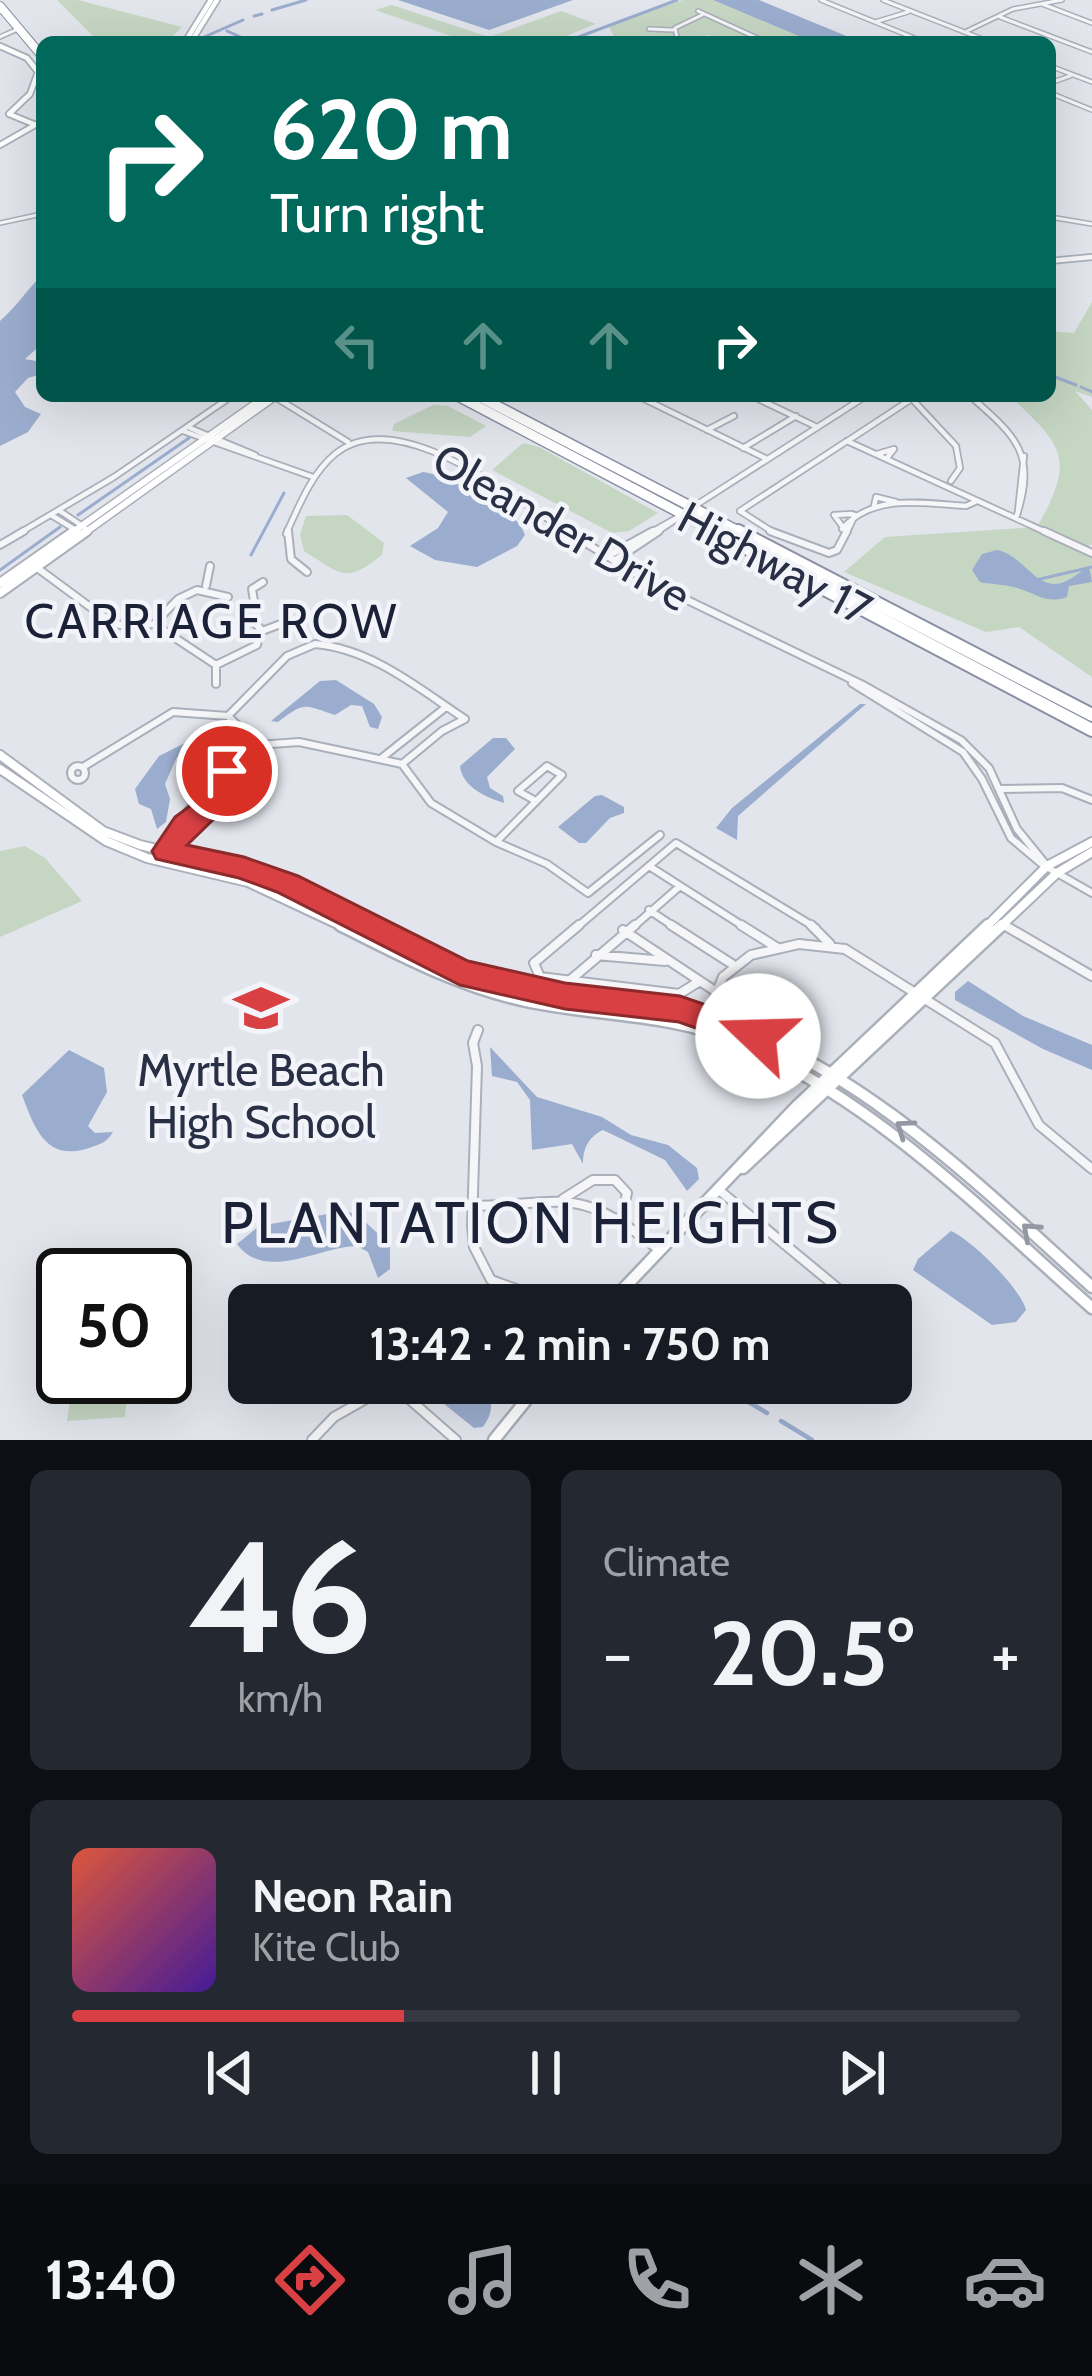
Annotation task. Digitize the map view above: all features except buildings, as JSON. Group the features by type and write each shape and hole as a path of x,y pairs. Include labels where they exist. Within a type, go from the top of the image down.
{"highway":[{"path":"2,3 36,49"},
{"path":"2,3 36,40"},
{"name":"Highway 17","path":"470,402 1092,730"},
{"name":"Highway 17","path":"489,402 684,513 1092,715"}],"main road":[{"path":"192,36 214,0"},
{"path":"0,48 30,67 31,85 4,114 6,120 35,124"},
{"path":"0,142 35,124"},
{"path":"211,438 258,402"},
{"path":"0,584 266,402"},
{"path":"0,593 80,529"},
{"path":"0,755 105,831 170,846 287,884 460,972 565,996 707,1016 758,1036 835,1080 940,1154 1089,1293 1092,1308"},
{"path":"0,769 82,830 160,862 260,886 453,980 522,1000 666,1019 709,1032 778,1063 923,1159 1089,1293"},
{"path":"629,1284 732,1176 1052,869 1092,842"},
{"path":"925,995 1004,925 1052,869 1092,852"},
{"path":"494,1440 523,1404"}],"street":[{"path":"821,0 909,36"},
{"path":"883,0 974,36"},
{"path":"964,32 1039,3 1062,0"},
{"path":"1039,3 1092,22"},
{"path":"698,11 752,36"},
{"path":"874,22 912,11"},
{"path":"649,28 673,30 705,14"},
{"path":"1000,16 1051,36"},
{"path":"0,37 18,29"},
{"path":"673,30 676,36"},
{"path":"1056,38 1092,52"},
{"path":"1056,68 1092,82"},
{"path":"1056,81 1074,75"},
{"path":"1056,95 1092,110"},
{"path":"0,223 36,215"},
{"path":"1056,218 1092,224"},
{"path":"1056,260 1092,257"},
{"path":"0,545 223,402"},
{"path":"285,402 350,443 331,455 313,477 285,537 291,559 307,572"},
{"path":"650,402 767,459"},
{"path":"765,402 817,428"},
{"path":"610,559 857,402"},
{"path":"911,402 740,511 815,552 832,553 855,515 874,506 971,506 977,501"},
{"path":"916,402 956,446 957,476 951,485"},
{"path":"976,402 1024,447 1017,515"},
{"path":"707,430 734,416"},
{"path":"743,448 796,416"},
{"path":"185,429 313,477"},
{"name":"Oleander Drive","path":"350,443 389,436 428,447 610,559 961,740 980,755 1001,789 1017,830 1052,869"},
{"path":"847,441 1092,553"},
{"path":"844,530 834,520 836,512 855,515"},
{"path":"55,513 80,529"},
{"path":"205,587 210,566"},
{"path":"36,567 120,625 154,624 216,665"},
{"path":"260,631 241,612 254,601 252,589 262,582"},
{"path":"154,624 170,603 205,587 228,597"},
{"path":"260,631 286,622"},
{"path":"216,665 256,645 260,631"},
{"path":"228,716 297,650 313,644 357,651 465,719 442,731 402,764"},
{"path":"216,665 216,684"},
{"name":"Oleander Drive","path":"849,680 962,751 984,778 1016,845 1092,893"},
{"path":"381,759 446,707"},
{"path":"82,767 173,712 228,716 254,742 254,779 195,813 160,862"},
{"path":"195,813 214,798 216,785 254,742 299,742 402,764 431,803 496,842 547,865 588,893 660,836"},
{"path":"496,842 562,775 547,766 518,791 535,800"},
{"path":"1001,789 1062,788 1092,800"},
{"path":"700,981 679,994 568,982 540,977 534,963 676,843 820,930 830,944 925,995 995,1043 1039,1125 1092,1169"},
{"path":"649,866 776,947"},
{"path":"568,982 623,930 679,887"},
{"path":"650,910 733,965"},
{"path":"1004,925 1092,976"},
{"path":"623,930 716,991"},
{"path":"707,1016 733,965 776,947 830,944"},
{"path":"596,955 670,962"},
{"path":"478,1030 473,1043 477,1066 474,1247 491,1280 502,1284"},
{"path":"560,1201 593,1180 615,1180 627,1193 621,1221"},
{"path":"719,1190 833,1284"},
{"path":"473,1207 587,1203 662,1251"},
{"path":"312,1440 334,1417 392,1384 455,1440"}],"green space":[{"path":"57,0 78,0 182,27 173,36 93,36"},
{"path":"683,0 713,0 799,36 614,36 608,25"},
{"path":"392,5 486,36 451,36 375,10"},
{"path":"561,11 596,24 565,36 492,36"},
{"path":"1092,302 1092,397 1075,391 1092,410 1092,544 1084,549 1092,553 1092,677 1019,627 986,632 844,572 885,537 1037,527 1057,484 1058,454 1042,427 1016,402 1056,402 1056,332 1074,333"},
{"path":"433,405 448,406 486,426 470,437 392,431 394,424"},
{"path":"523,443 539,447 658,513 629,531 612,533 492,470"},
{"path":"347,515 384,543 382,555 359,570 343,573 304,551 300,535 306,516"},
{"path":"25,846 45,858 82,901 0,937 0,851"},
{"path":"69,1404 126,1404 125,1417 67,1421"}],"water":[{"path":"398,0 573,0 489,30"},
{"path":"713,0 759,0 846,36 799,36"},
{"path":"36,282 36,349 25,359 36,361 36,376 15,392 25,407 41,414 28,432 0,446 0,321"},
{"path":"423,472 466,486 496,503 525,535 517,546 477,567 435,560 410,546 438,528 448,512 406,478"},
{"path":"997,550 1046,582 1064,582 1089,566 1092,582 1069,586 1067,597 1054,600 980,582 972,570 982,554"},
{"path":"336,680 374,704 382,717 378,729 370,727 362,706 351,705 335,715 301,708 278,722 271,721 320,681"},
{"path":"860,704 866,704 738,816 737,840 716,828 732,808"},
{"path":"493,738 506,738 515,749 487,777 504,803 470,785 460,766"},
{"path":"189,741 193,754 177,757 165,784 170,799 166,822 157,829 151,809 139,804 135,789 159,756"},
{"path":"595,796 624,807 624,813 610,818 586,843 558,827"},
{"path":"968,981 1023,1016 1092,1045 1092,1070 955,1000 955,992"},
{"path":"490,1047 537,1097 668,1145 697,1168 699,1179 687,1191 665,1160 603,1130 587,1144 583,1164 572,1144 532,1150 530,1100 517,1082 492,1076"},
{"path":"69,1050 104,1068 107,1092 88,1126 95,1133 113,1132 100,1144 63,1151 38,1131 22,1095"},
{"path":"345,1211 358,1215 390,1245 390,1269 378,1278 368,1252 357,1246 278,1262 262,1261 237,1244 259,1226"},
{"path":"951,1231 983,1254 1015,1290 1026,1310 1016,1322 992,1325 913,1270 918,1259"},
{"path":"444,1404 491,1404 483,1427 474,1428"}],"waterway":[{"path":"272,10 306,0"},
{"path":"581,36 677,0"},
{"path":"254,16 262,14"},
{"path":"207,36 243,20"},
{"path":"227,31 238,36"},
{"path":"1056,377 1076,385"},
{"path":"1081,387 1092,392"},
{"path":"78,515 189,438"},
{"path":"251,555 284,493"},
{"path":"0,570 60,527"},
{"path":"1036,580 1092,567"},
{"path":"752,1404 767,1413"},
{"path":"781,1421 812,1440"}],"tunnel":[{"path":"193,810 196,806"},
{"path":"199,811 202,807"}],"place":[{"name":"Myrtle Beach High School","path":"261,1008"}],"district":[{"name":"CARRIAGE ROW","path":"212,621"},
{"name":"PLANTATION HEIGHTS","path":"531,1223"}],"route":[{"path":"227,771 216,785 219,793 211,805 185,825 167,851 244,868 287,884 460,972 565,996 680,1009 758,1036"}]}
